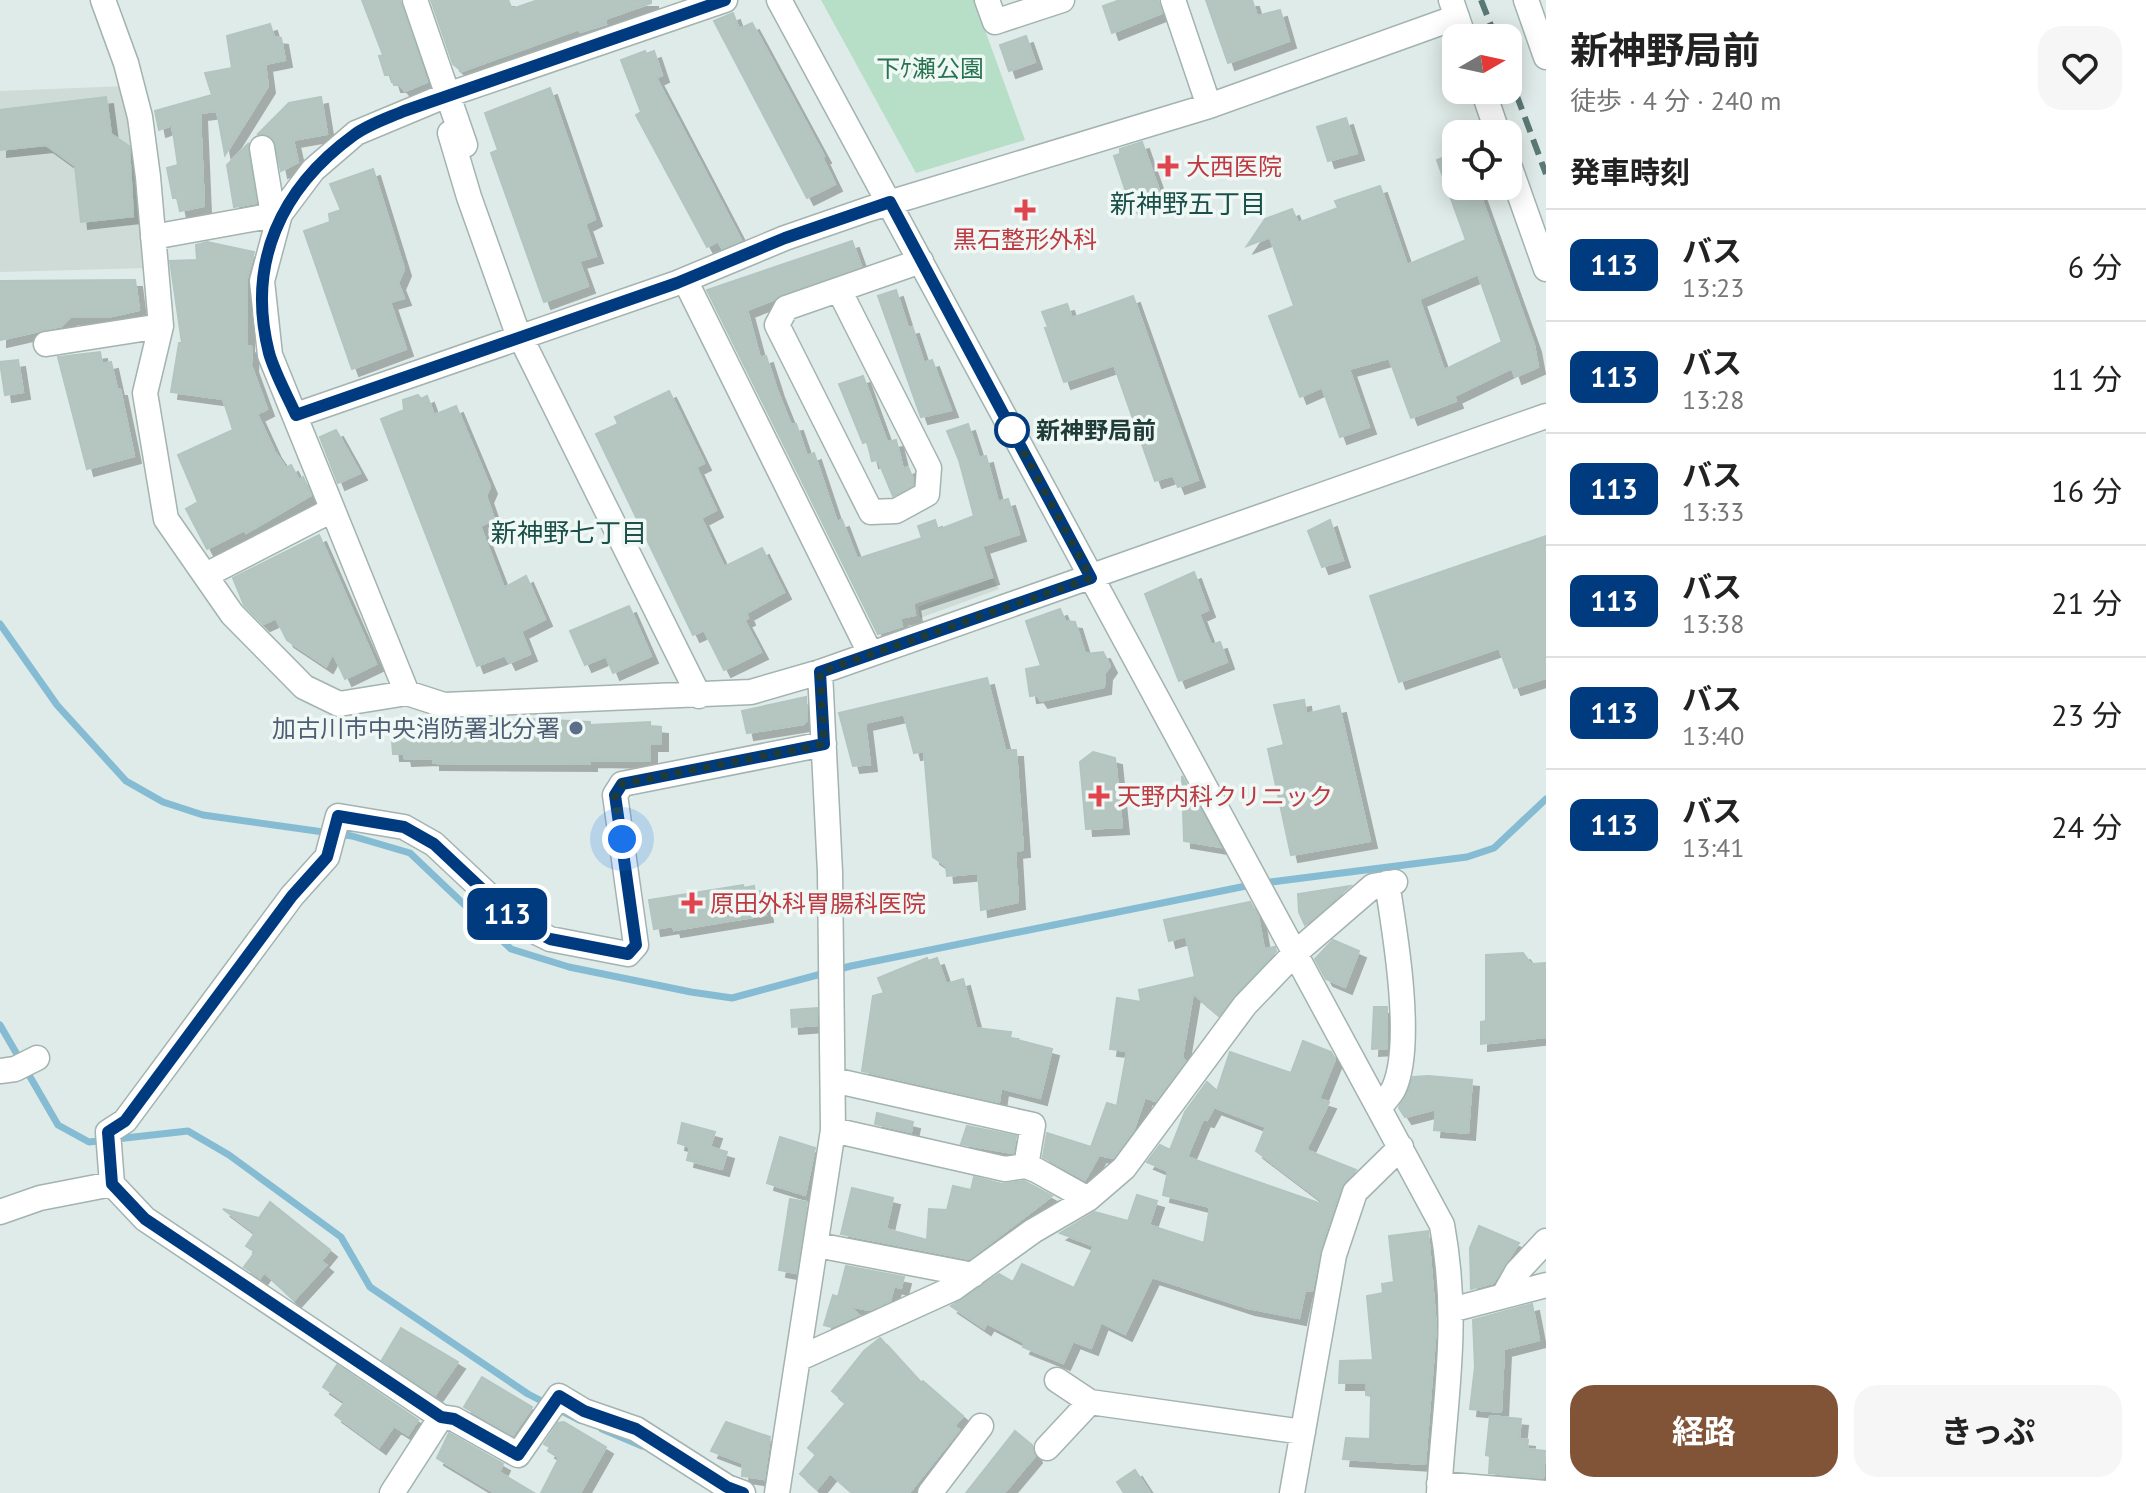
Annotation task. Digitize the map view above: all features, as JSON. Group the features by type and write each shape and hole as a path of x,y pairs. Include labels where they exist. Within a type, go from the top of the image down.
{"street":[{"path":"103,0 126,63 140,117 161,326 145,393 166,519 232,614 304,687 339,704 407,693 444,705 751,692 820,672 1091,578 1546,416"},
{"path":"415,0 526,321 518,332"},
{"path":"153,237 277,214 313,170 356,133 667,9 725,0"},
{"path":"779,0 1248,862 1293,955 1442,1225 1449,1266 1453,1351 1439,1488 1546,1493"},
{"path":"987,0 995,22 1062,0"},
{"path":"1173,0 1209,106"},
{"path":"1535,14 1546,57"},
{"path":"296,415 518,332 685,280 785,238 890,202 1209,106 1457,18"},
{"path":"450,133 469,197 518,332 573,449 699,696"},
{"path":"262,148 277,214 262,281 270,355 296,415 330,511 407,693"},
{"path":"1521,200 1546,269"},
{"path":"839,290 929,468 927,494 896,511 871,512 777,325 786,308 921,261"},
{"path":"685,280 870,653"},
{"path":"46,344 161,326"},
{"path":"206,575 330,511"},
{"path":"777,1493 833,1130 820,672"},
{"path":"743,1493 727,1487 636,1429 584,1411 559,1396 518,1455 454,1419 441,1417 145,1219 112,1184 108,1132 125,1121 292,896 327,857 338,816 404,827 434,844 518,923 550,939 628,954 636,945 615,795 622,784 824,744"},
{"path":"800,1358 878,1325 973,1275 1033,1231 1088,1199 1124,1168 1245,1005 1293,955 1373,886 1391,882 1402,1059 1394,1089 1379,1108"},
{"path":"833,1080 1033,1125 1026,1166"},
{"path":"833,1130 1005,1169 1026,1166 1088,1199"},
{"path":"1292,1493 1334,1255 1355,1192 1401,1147"},
{"path":"0,1212 40,1198 112,1184"},
{"path":"1504,1295 1517,1272 1546,1241"},
{"path":"817,1245 973,1275"},
{"path":"1451,1310 1546,1285"},
{"path":"1057,1380 1090,1402 1303,1432"},
{"path":"1047,1448 1090,1402"},
{"path":"392,1493 441,1417"},
{"path":"930,1493 970,1461 981,1426"}],"shaded area":[{"path":"126,86 147,268 0,272 0,91"},
{"path":"993,578 999,589 920,618 918,607"}],"green space":[{"name":"下ｹ瀬公園","path":"821,0 974,0 1025,140 916,173"}],"building":[{"path":"362,0 400,0 427,82 405,91 400,85 394,85 391,75 385,75 379,56 383,55"},
{"path":"431,0 508,0 512,9 538,0 651,0 651,3 605,19 606,24 580,32 579,29 462,71 453,64"},
{"path":"1120,0 1158,0 1162,13 1112,33 1103,6"},
{"path":"1206,0 1252,0 1257,16 1280,10 1289,41 1228,63"},
{"path":"733,13 739,29 752,23 824,156 835,184 807,198 714,21"},
{"path":"270,24 274,37 281,38 285,60 265,64 268,86 225,155 217,111 200,113 204,206 180,211 177,198 173,198 167,168 178,165 172,125 159,130 155,111 212,95 205,73 232,68 227,36"},
{"path":"1026,36 1035,62 1009,71 1000,45"},
{"path":"645,51 646,54 654,51 662,75 656,78 741,240 722,248 718,241 707,247 636,115 641,112 621,60"},
{"path":"550,88 595,219 585,224 596,256 579,261 588,286 544,302 491,153 498,150 485,113"},
{"path":"106,97 111,134 129,146 133,216 81,222 75,166 46,145 0,150 0,110"},
{"path":"321,97 327,134 293,140 298,162 281,171 274,139 258,134 289,103"},
{"path":"1346,118 1357,153 1328,161 1317,127"},
{"path":"1142,142 1161,196 1131,207 1114,156 1120,154 1120,149"},
{"path":"248,144 256,203 234,207 227,165"},
{"path":"373,169 404,269 398,283 404,298 390,302 406,349 352,369 304,231 330,222 329,214 341,210 330,184"},
{"path":"1380,186 1407,265 1466,240 1452,200 1482,200 1534,345 1538,367 1515,377 1512,368 1454,396 1456,401 1411,418 1389,358 1349,369 1369,427 1340,437 1322,387 1300,397 1269,316 1294,306 1270,237 1247,246 1265,219 1292,209 1298,223 1338,208 1335,201","holes":["1478,274 1502,342 1444,370 1419,299"]},
{"path":"852,241 861,266 747,310 760,358 766,356 791,425 796,424 807,456 814,453 837,522 842,520 857,559 922,538 918,526 935,520 938,530 974,516 959,460 947,431 968,424 979,458 986,456 998,502 1008,499 1019,534 982,546 992,577 913,603 915,615 900,618 902,626 878,634 707,290"},
{"path":"207,242 254,252 247,278 247,346 252,347 251,365 267,409 257,414 274,451 286,468 291,465 299,480 303,477 311,495 246,533 244,530 207,549 186,509 198,502 178,455 233,430 223,399 171,392 179,343 182,343 170,261 197,260 196,245"},
{"path":"135,280 139,310 108,317 70,317 61,326 0,340 0,281"},
{"path":"896,290 908,328 912,327 924,363 932,360 951,410 921,417 878,296"},
{"path":"1133,296 1198,480 1178,487 1173,475 1155,481 1114,365 1064,382 1045,328 1048,327 1042,312 1067,304 1072,318"},
{"path":"100,352 102,364 111,362 117,389 120,389 134,456 87,469 58,357"},
{"path":"18,360 23,392 5,395 0,362"},
{"path":"863,376 887,442 896,440 903,469 908,467 913,479 913,485 893,496 878,460 872,461 867,441 863,443 839,384"},
{"path":"669,391 704,463 696,467 716,510 701,518 724,567 762,548 784,592 746,613 748,618 744,620 761,652 724,670 704,630 693,635 596,434 618,424 615,417"},
{"path":"418,395 421,399 427,396 434,415 456,406 490,487 486,496 494,519 480,526 504,588 526,576 545,619 521,631 530,654 509,663 505,655 477,666 381,419 404,410 403,400"},
{"path":"336,430 360,473 338,483 320,437"},
{"path":"1330,520 1343,560 1322,567 1308,531"},
{"path":"319,535 376,664 345,679 333,653 326,666 287,640 276,618 263,624 244,605 233,578"},
{"path":"1546,536 1546,678 1514,688 1499,648 1399,682 1370,596"},
{"path":"1194,572 1208,610 1199,614 1211,645 1220,642 1227,662 1179,681 1145,594"},
{"path":"629,606 651,656 613,673 606,656 585,665 570,631"},
{"path":"1060,609 1065,621 1075,622 1085,654 1103,652 1110,666 1105,673 1104,687 1041,701 1037,695 1030,696 1026,669 1041,666 1026,621"},
{"path":"987,678 1005,750 1016,750 1023,850 1015,851 1018,902 981,910 978,873 947,876 946,866 933,857 924,751 914,753 904,714 865,723 870,764 853,766 839,713"},
{"path":"806,697 807,720 803,724 747,733 742,711"},
{"path":"1304,700 1306,714 1339,706 1370,841 1291,855 1268,749 1284,745 1274,705"},
{"path":"531,719 590,722 590,725 650,722 650,726 661,727 661,744 650,744 650,761 590,760 590,764 433,763 433,758 405,759 404,754 393,754 391,727 416,723 417,731 457,731 458,720 494,723"},
{"path":"1093,752 1115,758 1122,827 1086,829 1080,762"},
{"path":"1182,776 1220,847 1184,841"},
{"path":"743,885 744,888 754,886 755,892 762,891 766,915 674,930 673,926 654,929 649,900"},
{"path":"1350,886 1305,925 1299,912 1298,894"},
{"path":"1250,902 1258,916 1264,949 1275,947 1276,951 1219,1015 1193,993 1182,1058 1185,1061 1155,1101 1145,1097 1134,1129 1113,1158 1099,1155 1085,1180 1043,1157 1047,1133 1091,1147 1107,1103 1117,1106 1127,1051 1110,1049 1117,998 1141,1002 1139,990 1195,977 1186,936 1169,941 1164,920"},
{"path":"1333,940 1359,951 1345,987 1326,979 1315,959"},
{"path":"1523,953 1531,964 1546,963 1546,1037 1481,1044 1481,1022 1486,1021 1486,955"},
{"path":"927,958 928,961 937,958 946,984 963,979 976,1028 1011,1032 1010,1038 1052,1049 1040,1098 1001,1088 999,1102 862,1071 873,996 884,993 878,978"},
{"path":"1374,1007 1387,1007 1387,1048 1372,1049"},
{"path":"817,1008 817,1025 792,1027 791,1010"},
{"path":"1303,1041 1331,1052 1335,1059 1319,1099 1329,1102 1306,1150 1356,1170 1341,1187 1320,1250 1312,1291 1305,1290 1299,1318 1248,1308 1152,1277 1125,1334 1101,1322 1091,1348 1073,1341 1063,1363 1023,1347 1025,1343 987,1323 984,1328 951,1306 999,1274 1013,1282 1022,1264 1074,1288 1094,1246 1060,1233 1095,1212 1128,1221 1137,1195 1157,1201 1149,1225 1204,1243 1210,1207 1163,1195 1168,1171 1147,1162 1160,1145 1170,1150 1185,1112 1207,1082 1217,1091 1230,1052 1291,1073","holes":["1214,1107 1266,1127 1256,1151 1330,1207 1187,1157 1203,1119 1207,1120"]},
{"path":"1413,1077 1472,1080 1468,1133 1434,1130 1436,1109 1405,1117 1399,1108"},
{"path":"877,1113 913,1122 911,1132 875,1124"},
{"path":"682,1123 715,1132 710,1147 727,1152 722,1169 687,1160 690,1147 678,1143"},
{"path":"967,1126 1016,1136 1013,1153 961,1144"},
{"path":"780,1137 815,1148 805,1195 767,1183"},
{"path":"974,1177 1002,1184 1024,1181 1052,1196 969,1259 841,1234 852,1188 893,1198 886,1229 927,1240 929,1209 947,1210 953,1186 971,1190"},
{"path":"790,1199 807,1202 796,1273 779,1270"},
{"path":"270,1202 330,1250 321,1261 326,1265 294,1300 264,1272 260,1278 244,1267 255,1252 246,1246 255,1233 223,1209 259,1218"},
{"path":"1479,1226 1519,1243 1493,1283 1471,1289 1470,1248"},
{"path":"1428,1231 1436,1327 1425,1464 1343,1459 1346,1438 1370,1439 1371,1396 1366,1395 1366,1383 1339,1383 1340,1361 1373,1360 1367,1296 1383,1293 1382,1284 1394,1282 1389,1236"},
{"path":"846,1266 904,1277 901,1288 894,1286 890,1301 869,1310 850,1306 858,1315 831,1327 824,1325 833,1295 838,1297"},
{"path":"1532,1304 1539,1340 1504,1349 1501,1412 1470,1409 1475,1367 1473,1320"},
{"path":"401,1328 458,1362 435,1395 382,1360"},
{"path":"880,1338 921,1383 923,1381 963,1416 954,1426 959,1430 909,1493 853,1493 830,1473 817,1489 800,1474 816,1455 808,1448 846,1403 832,1391 864,1351"},
{"path":"337,1365 418,1420 408,1435 394,1426 379,1447 335,1415 345,1402 323,1387"},
{"path":"482,1377 532,1407 513,1435 464,1407"},
{"path":"1490,1416 1521,1419 1519,1439 1528,1440 1527,1449 1545,1451 1543,1478 1489,1473 1490,1456 1486,1455"},
{"path":"564,1422 606,1447 580,1493 541,1493 559,1458 544,1444 558,1423"},
{"path":"726,1422 770,1437 764,1479 742,1476 743,1463 711,1451"},
{"path":"1015,1431 1032,1445 1035,1456 1004,1493 966,1493"},
{"path":"449,1433 503,1464 499,1472 534,1493 495,1493 437,1458"},
{"path":"1135,1470 1150,1493 1124,1493 1117,1482"}],"waterway":[{"path":"0,624 57,705 126,781 163,802 203,815 352,836 410,853 511,949 569,967 732,998 851,966 1251,885"},
{"path":"1263,883 1467,857 1494,848 1546,799"},
{"path":"0,1025 58,1125 89,1142 188,1131 229,1155 341,1237 370,1287 528,1394 579,1420"},
{"path":"602,1429 642,1446"}],"railway":[{"path":"1481,0 1490,24"},
{"path":"1520,104 1546,174"}],"bus line":[{"name":"113","path":"725,0 404,111 356,133 313,170 280,214 262,281 270,355 296,415 677,283 785,238 890,202 1091,578 820,672 824,744 622,784 615,795 636,945 628,954 550,939 518,923 434,844 404,827 338,816 327,857 292,896 125,1121 108,1132 112,1184 145,1219 441,1417 454,1419 518,1455 559,1396 584,1411 636,1429 727,1487 743,1493"}],"place":[{"name":"大西医院","path":"1168,166"},
{"name":"黒石整形外科","path":"1025,210"},
{"name":"新神野局前","path":"1012,430"},
{"name":"加古川市中央消防署北分署","path":"576,728"},
{"name":"天野内科クリニック","path":"1099,796"},
{"name":"原田外科胃腸科医院","path":"692,903"}],"district":[{"name":"新神野五丁目","path":"1188,203"},
{"name":"新神野七丁目","path":"569,532"}],"route":[{"path":"622,839 615,795 622,784 824,744 820,672 1091,578 1006,419 1012,430"}]}
